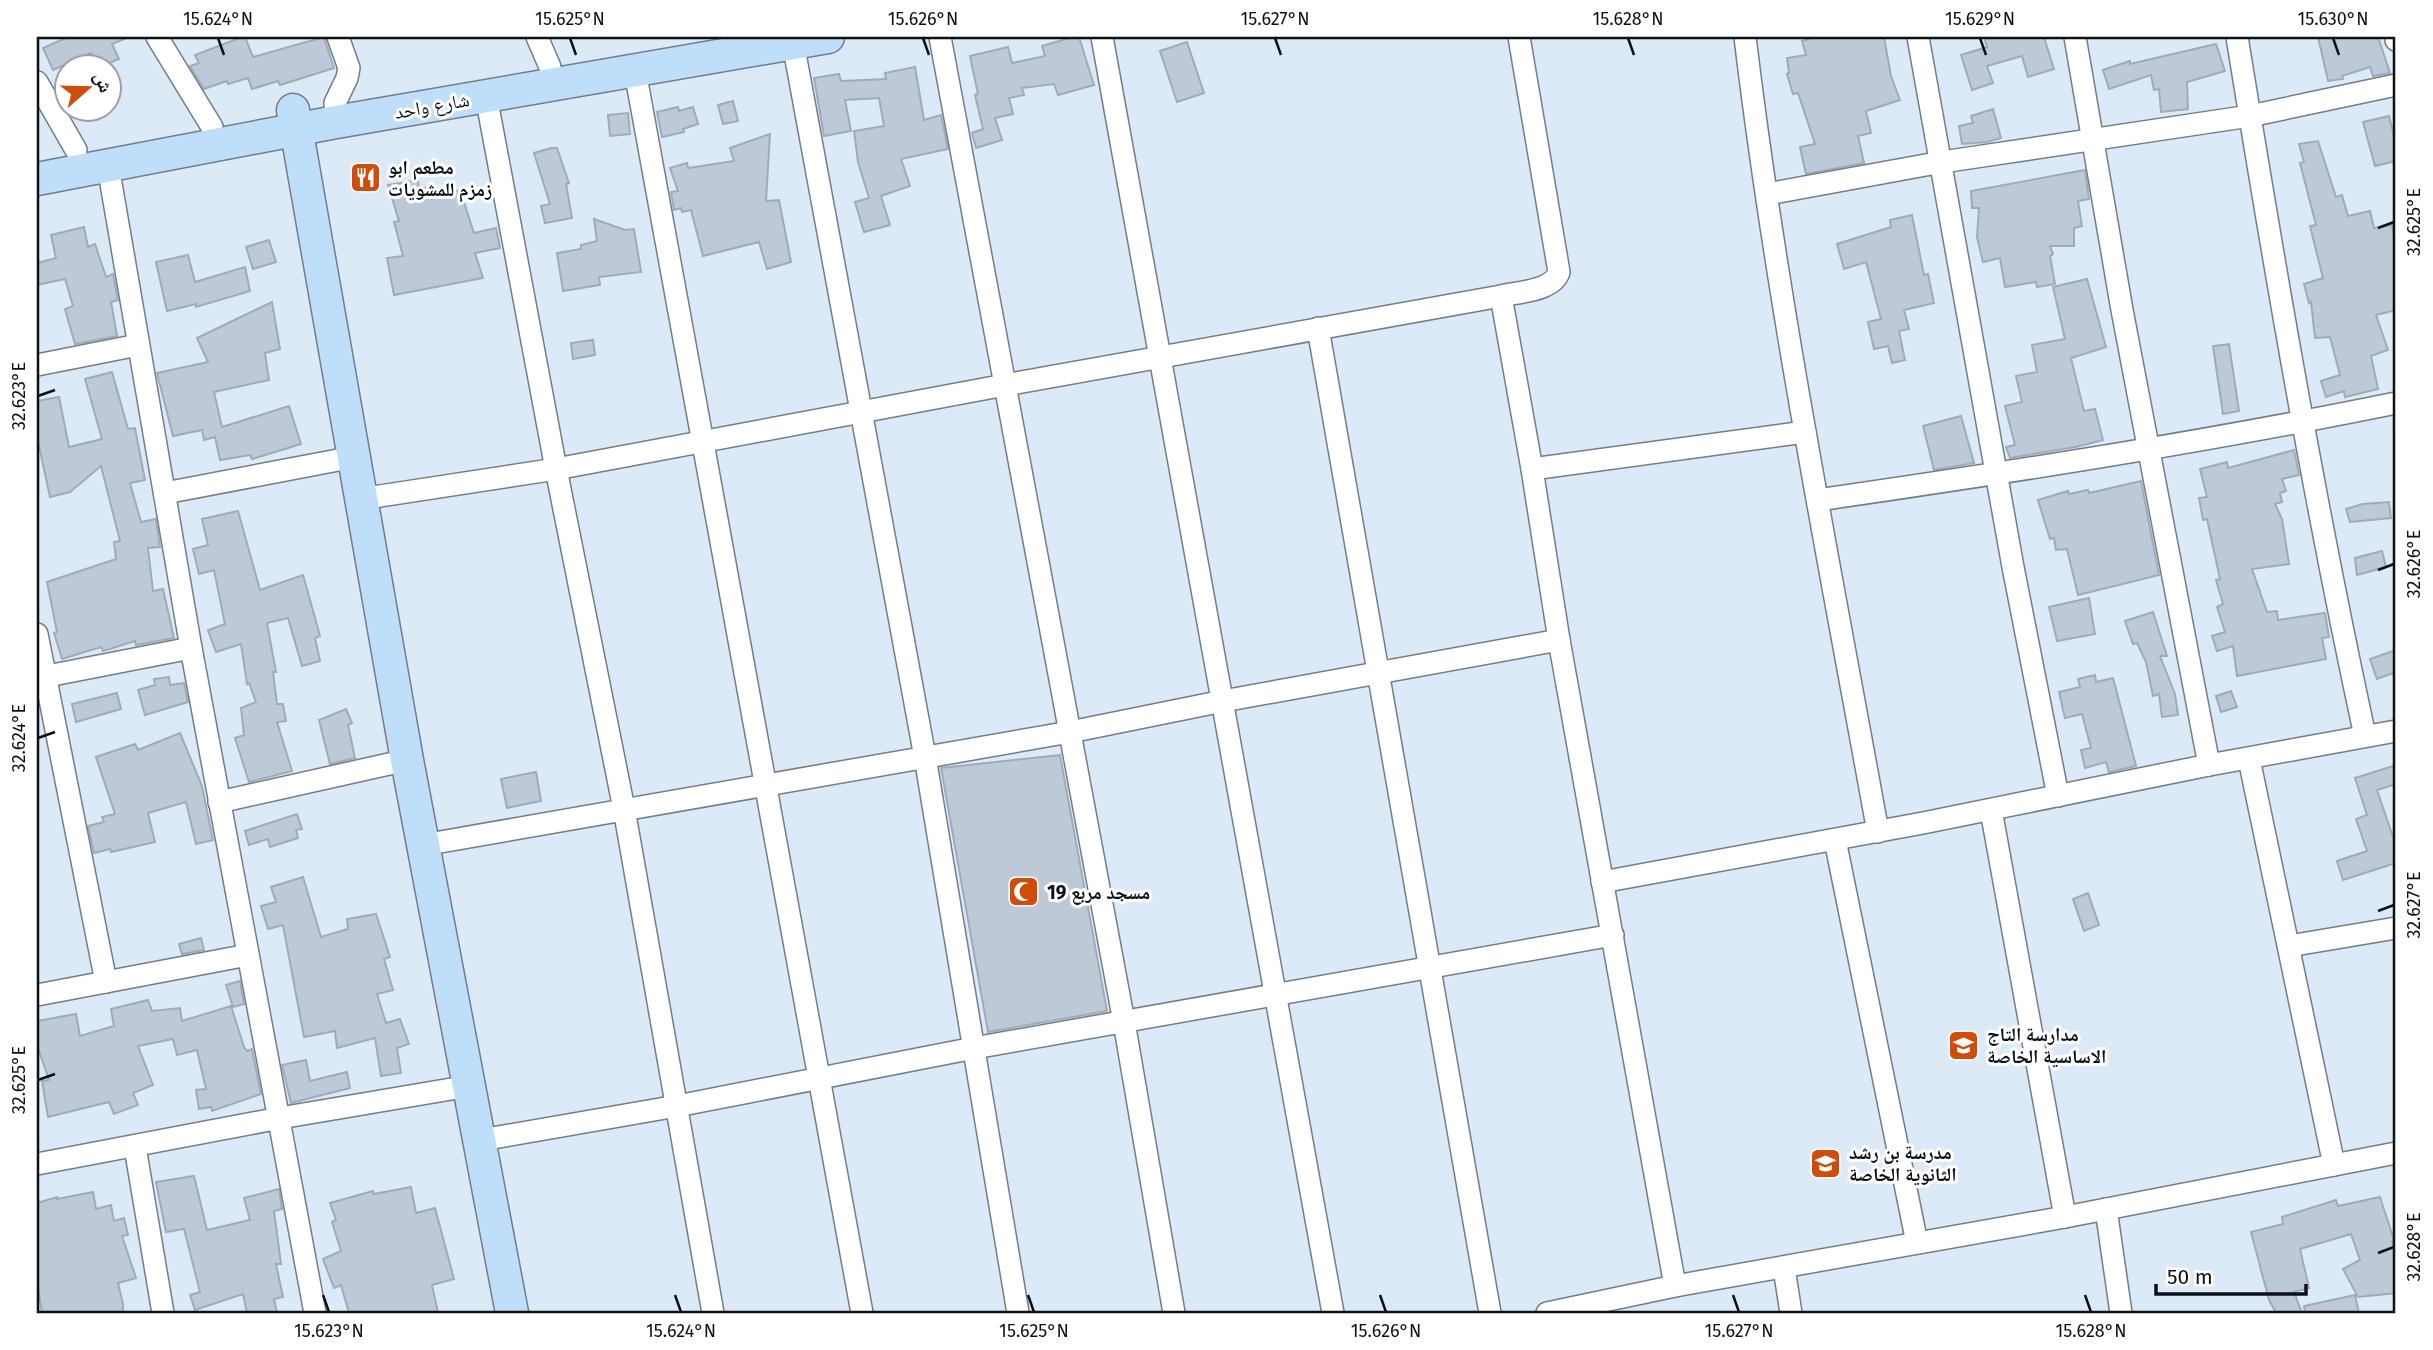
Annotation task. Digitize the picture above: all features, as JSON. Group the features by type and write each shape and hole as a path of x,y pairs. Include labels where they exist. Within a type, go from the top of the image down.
{"street":[{"path":"157,37 212,127"},
{"path":"335,113 349,68 338,37"},
{"path":"537,37 550,67"},
{"name":"شارع واحد","path":"37,179 108,166 295,121 550,67 718,37"},
{"name":"شارع واحد","path":"335,113 486,96 828,37"},
{"path":"940,37 1124,1022 1174,1313"},
{"path":"1102,37 1333,1313"},
{"path":"360,499 556,469 1550,285 1559,272 1519,37"},
{"path":"1745,37 1805,432 1878,831"},
{"path":"1918,37 2013,567 2058,796"},
{"path":"2075,37 2148,447 2209,765"},
{"path":"2237,37 2302,422 2332,585 2365,736"},
{"path":"793,43 925,757 1018,1313"},
{"path":"635,71 862,1313"},
{"path":"37,82 76,150"},
{"path":"1767,194 1942,162 2250,116 2396,85"},
{"path":"486,96 556,469 624,809 713,1313"},
{"path":"295,121 407,760 512,1313"},
{"name":"شارع واحد","path":"37,157 212,127 295,121"},
{"path":"108,166 191,648 315,1313"},
{"path":"1501,296 1559,640 1675,1286"},
{"path":"1318,328 1490,1313"},
{"path":"37,365 138,345"},
{"path":"1818,500 1998,474 2396,404"},
{"path":"1532,470 1805,432"},
{"path":"165,494 354,457"},
{"path":"37,634 41,677 106,982"},
{"path":"423,845 767,787 1559,640"},
{"path":"41,677 191,648"},
{"path":"1602,882 1835,840 2209,765 2396,731"},
{"path":"2249,759 2334,1165"},
{"path":"219,802 407,760"},
{"path":"1991,810 2065,1217"},
{"path":"1835,840 1917,1242"},
{"path":"2288,946 2396,929"},
{"path":"481,1140 677,1106 974,1048 1613,935"},
{"path":"37,995 248,956"},
{"path":"37,1164 469,1086"},
{"path":"135,1147 163,1313"},
{"path":"1546,1313 1675,1286 2065,1217 2396,1153"},
{"path":"2106,1209 2121,1313"},
{"path":"1784,1268 1791,1313"}],"building":[{"path":"68,37 129,37 112,44 116,52 52,52 52,68 43,48"},
{"path":"245,37 253,57 324,37 334,68 280,85 278,81 252,89 248,78 228,84 227,81 204,89 190,66 199,63 195,55"},
{"path":"1079,37 1094,85 1058,95 1054,84 1022,88 1024,95 1009,98 1013,114 995,118 1002,140 976,148 972,133 983,129 970,56 1008,47 1012,63 1045,56 1042,46"},
{"path":"1815,37 1884,37 1891,76 1900,100 1866,111 1871,133 1858,136 1864,163 1806,174 1800,147 1815,144 1798,93 1793,94 1787,74 1787,58 1806,55 1802,41"},
{"path":"1984,37 2044,37 2054,69 2028,77 2022,56 1987,66 1993,83 1972,90 1961,55 1987,47"},
{"path":"2318,37 2378,37 2390,73 2373,76 2370,67 2342,76 2343,79 2328,81"},
{"path":"1187,42 1204,93 1177,102 1160,51"},
{"path":"2216,44 2225,71 2187,82 2188,109 2161,112 2159,89 2154,90 2151,75 2109,89 2103,70 2130,61 2130,64"},
{"path":"915,67 924,120 941,115 948,149 901,159 910,186 881,196 890,225 864,232 855,202 869,198 858,162 854,131 884,126 879,98 845,100 851,131 824,136 814,78 839,74 841,81 886,79 885,73"},
{"path":"733,101 738,121 723,124 718,105"},
{"path":"678,107 679,111 693,107 698,124 683,129 684,132 662,137 657,112"},
{"path":"1993,109 2001,138 1962,144 1959,126 1973,123 1971,116"},
{"path":"628,113 630,134 610,136 608,115"},
{"path":"2389,116 2396,144 2396,161 2375,166 2363,122"},
{"path":"770,134 766,201 779,200 791,262 767,269 759,242 703,256 691,210 674,210 671,192 678,191 670,168 687,163 688,168 734,161 730,148"},
{"path":"2318,141 2336,197 2342,195 2348,216 2370,211 2374,228 2392,225 2396,249 2396,310 2376,315 2388,350 2371,356 2378,389 2345,397 2344,391 2326,397 2321,381 2340,375 2330,337 2315,338 2311,302 2309,303 2304,284 2323,278 2310,226 2316,225 2300,163 2304,162 2299,144"},
{"path":"557,148 569,183 566,184 572,218 545,223 541,206 550,204 534,153"},
{"path":"2085,170 2089,199 2078,201 2082,226 2074,228 2074,246 2050,246 2055,284 2037,287 2036,282 2005,287 2000,258 1983,262 1977,237 1979,208 1972,208 1971,191"},
{"path":"418,180 419,189 429,187 432,199 460,190 474,233 496,228 500,248 475,253 483,278 394,295 387,258 403,256 394,222 399,221 388,185"},
{"path":"1912,215 1924,275 1928,274 1934,303 1904,310 1909,329 1899,331 1905,360 1892,363 1888,346 1874,349 1868,322 1881,319 1866,262 1844,269 1837,244 1891,227 1890,220"},
{"path":"594,219 625,230 634,229 641,272 599,277 600,285 563,291 557,253 581,249 581,245 597,241"},
{"path":"84,227 88,247 95,244 106,277 113,274 118,300 111,302 117,336 75,344 65,309 73,306 65,279 37,285 37,263 56,258 51,235"},
{"path":"269,240 276,262 253,269 246,247"},
{"path":"188,255 195,282 245,267 250,291 196,307 196,304 167,311 156,262"},
{"path":"2087,279 2106,347 2071,358 2084,411 2095,409 2103,440 2010,458 2006,447 2015,445 2005,406 2022,402 2016,376 2037,372 2032,345 2065,339 2053,287"},
{"path":"272,302 280,349 265,353 269,380 214,392 222,427 289,406 301,444 252,459 250,455 220,460 215,437 204,440 202,430 173,436 157,373 208,362 197,338"},
{"path":"593,340 595,355 573,359 571,343"},
{"path":"2229,344 2239,411 2223,414 2213,346"},
{"path":"112,372 128,429 135,428 145,480 130,483 141,522 156,519 160,547 148,548 153,591 163,589 174,638 136,645 135,641 103,651 101,647 62,659 54,633 57,632 47,582 116,559 114,542 120,541 101,466 70,492 50,497 37,437 37,401 59,397 69,447 102,439 85,379"},
{"path":"1961,416 1974,463 1934,470 1923,426"},
{"path":"2294,450 2299,475 2282,479 2286,491 2280,493 2282,502 2275,504 2282,519 2289,564 2252,569 2267,612 2277,611 2278,620 2325,613 2329,637 2322,638 2326,659 2237,676 2233,646 2217,651 2212,636 2225,632 2217,607 2223,604 2216,580 2220,579 2207,519 2203,520 2199,498 2207,497 2200,469 2227,462 2228,468"},
{"path":"2141,481 2159,575 2078,595 2067,549 2056,550 2054,538 2050,539 2038,500 2068,491 2069,494 2088,490 2089,493"},
{"path":"2389,502 2391,518 2350,522 2346,509 2363,504"},
{"path":"238,511 260,590 303,575 320,636 315,638 320,661 302,666 288,618 267,623 276,672 273,672 277,704 283,704 286,721 277,722 292,771 249,782 235,738 244,735 241,708 256,702 249,683 247,684 241,644 216,652 208,630 225,624 214,570 199,574 193,549 208,545 202,519"},
{"path":"2382,551 2386,567 2357,575 2355,558"},
{"path":"2089,598 2095,634 2057,641 2049,607"},
{"path":"2153,612 2167,656 2160,656 2175,694 2178,715 2162,717 2159,694 2153,696 2146,662 2137,643 2133,644 2125,621"},
{"path":"2396,650 2396,672 2377,679 2370,659"},
{"path":"2095,675 2096,682 2113,678 2136,766 2109,772 2106,762 2085,768 2081,750 2091,748 2082,714 2065,718 2059,692 2080,687 2078,679"},
{"path":"169,677 170,685 184,683 188,702 145,715 138,690 155,685 154,679"},
{"path":"2231,691 2237,707 2221,712 2216,696"},
{"path":"117,693 121,709 76,722 72,704"},
{"path":"346,709 352,723 348,725 355,758 330,764 319,720"},
{"path":"180,733 202,786 213,840 196,844 186,802 148,813 155,842 94,853 88,826 104,822 102,817 115,814 96,757 135,744 138,750"},
{"name":"مسجد مربع 19","path":"1060,755 1107,1011 988,1032 941,768"},
{"path":"2396,765 2396,784 2377,790 2396,846 2396,863 2343,880 2337,861 2367,851 2356,819 2367,815 2355,778"},
{"path":"536,772 541,801 507,808 501,779"},
{"path":"297,814 302,829 296,830 298,838 270,847 268,839 249,845 245,831"},
{"path":"303,877 321,937 348,929 347,919 376,914 390,957 384,959 393,990 377,994 386,1023 400,1019 409,1044 397,1048 401,1073 381,1076 375,1038 337,1048 335,1031 304,1037 283,925 268,929 261,906 276,902 271,887"},
{"path":"2088,893 2099,925 2084,931 2073,899"},
{"path":"201,938 204,950 182,954 179,944"},
{"path":"240,981 244,1004 233,1007 226,985"},
{"path":"148,1000 152,1011 180,1008 182,1021 231,1006 244,1047 247,1051 252,1049 261,1094 212,1111 211,1107 199,1109 196,1090 206,1089 197,1050 177,1055 173,1039 138,1046 153,1085 133,1093 138,1105 114,1114 109,1102 48,1117 42,1081 49,1080 37,1045 37,1021 76,1014 80,1036 114,1026 111,1009"},
{"path":"306,1060 310,1081 347,1072 350,1088 291,1103 282,1065"},
{"path":"194,1176 207,1230 250,1220 244,1198 279,1189 282,1209 274,1211 281,1264 276,1264 283,1297 274,1299 277,1313 247,1313 243,1294 195,1310 190,1295 200,1292 184,1229 166,1232 156,1182"},
{"path":"411,1187 416,1213 435,1208 454,1279 432,1285 438,1313 349,1313 341,1285 334,1288 323,1259 341,1251 332,1222 336,1220 330,1203 373,1191 374,1194"},
{"path":"93,1192 96,1209 111,1205 114,1221 124,1218 128,1235 122,1236 136,1278 118,1283 123,1313 42,1313 37,1281 37,1203"},
{"path":"2380,1197 2394,1240 2396,1293 2358,1297 2343,1269 2360,1260 2351,1234 2300,1249 2309,1288 2294,1292 2302,1313 2276,1313 2269,1300 2251,1232 2283,1224 2282,1217 2336,1200 2338,1206"},
{"path":"2355,1295 2359,1313 2305,1313 2304,1306"}],"place":[{"name":"مطعم ابو زمزم للمشويات","path":"365,178"},
{"name":"مسجد مربع 19","path":"1024,892"},
{"name":"مدارسة التاج الاساسية الخاصة","path":"1964,1045"},
{"name":"مدرسة بن رشد الثانوية الخاصة","path":"1826,1163"}]}
